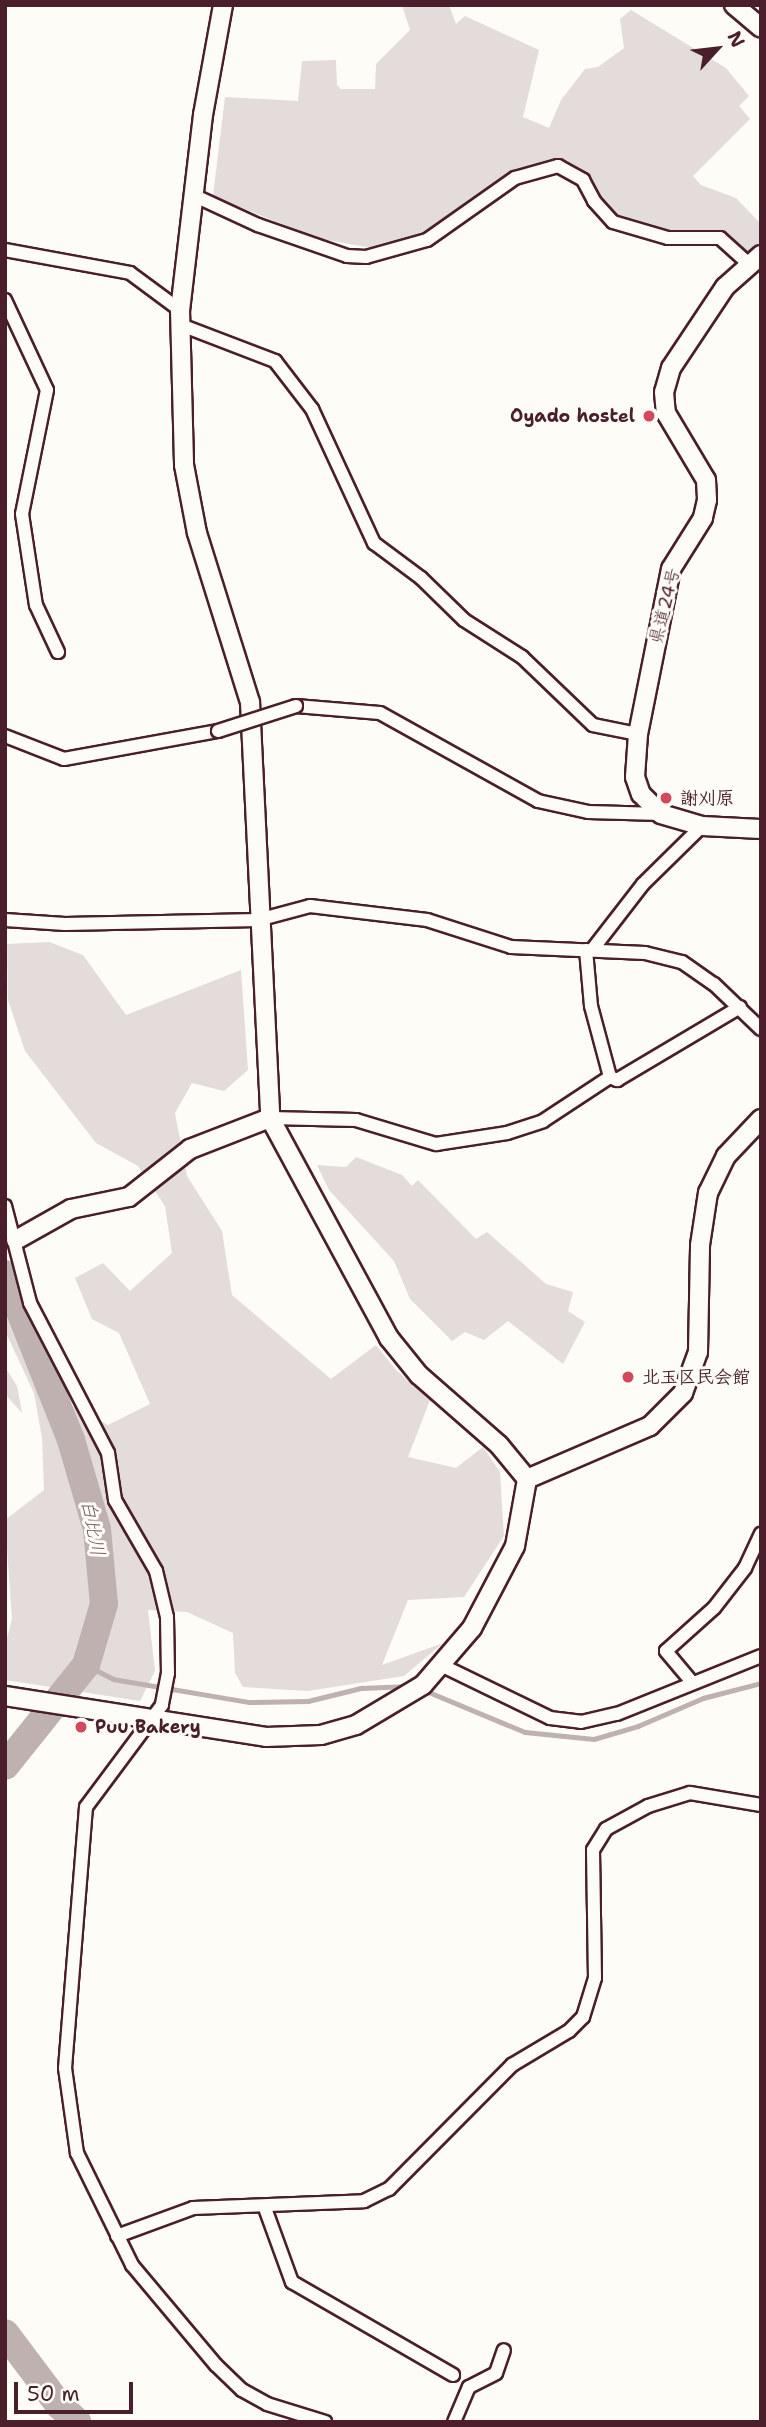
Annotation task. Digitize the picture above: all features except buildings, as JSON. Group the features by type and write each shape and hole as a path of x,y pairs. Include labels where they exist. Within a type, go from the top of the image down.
{"street":[{"path":"5,1696 78,1709 157,1712 266,1737 299,1737 356,1725 408,1697 440,1670 505,1572 515,1546 527,1479 499,1445 419,1375 389,1338 270,1118 258,920 250,702 197,533 187,478 180,317 193,195 223,5"},
{"path":"734,5 761,28"},
{"path":"193,195 258,225 347,256 366,257 427,240 515,178 558,166 583,180 603,214 613,222 667,238 720,238 755,260"},
{"path":"5,250 131,273 180,317 275,361 312,409 374,542 421,578 464,621 522,657 593,725 638,734"},
{"name":"県道24号","path":"661,814 641,794 635,777 638,734 671,569 703,518 707,499 706,480 666,413 664,392 671,368 725,287 755,260"},
{"path":"5,300 47,390 22,514 36,606 58,652"},
{"path":"5,736 64,759 218,731 296,706 380,713 538,801 588,813 661,814 702,826 761,830"},
{"path":"610,1077 591,1006 589,950 643,884 702,826"},
{"path":"5,920 65,924 258,920 310,906 427,920 511,947 645,953 682,962 740,1007 761,1029"},
{"path":"610,1077 617,1080 740,1007"},
{"path":"16,1240 71,1209 129,1197 190,1149 270,1118 356,1120 436,1144 507,1133 543,1121 610,1077"},
{"path":"527,1479 650,1426 682,1393 698,1352 700,1245 708,1193 726,1156 761,1119"},
{"path":"5,1206 16,1240 30,1303 108,1453 115,1500 156,1571 167,1617 168,1673 157,1712 86,1807 65,2068 77,2153 117,2236 159,2300 242,2390 267,2404 325,2422"},
{"path":"691,1681 666,1651 714,1608 745,1568 761,1534"},
{"path":"440,1670 550,1717 573,1721 617,1714 691,1681 761,1656"},
{"path":"117,2236 193,2208 265,2208 364,2200 389,2189 512,2065 569,2031 583,2017 595,1978 593,1850 606,1829 648,1806 690,1793 761,1805"},
{"path":"265,2208 292,2282 453,2375"},
{"path":"454,2422 469,2387 496,2373 504,2350"}],"shaded area":[{"path":"402,5 449,5 456,24 465,16 539,50 523,117 549,128 561,100 585,69 598,67 624,48 620,19 631,10 726,68 749,96 739,106 750,119 693,176 701,185 736,198 761,224 761,254 749,264 724,240 667,237 622,224 577,175 536,169 445,229 389,251 316,238 213,196 225,97 298,101 302,61 336,60 337,85 341,89 375,89 376,64 410,30"},
{"path":"49,942 83,955 126,1015 241,970 248,1070 224,1091 192,1083 175,1113 187,1176 222,1231 232,1295 331,1379 376,1345 396,1370 430,1400 408,1457 456,1468 483,1447 500,1472 504,1536 464,1597 408,1600 382,1665 443,1643 404,1676 308,1691 243,1687 235,1673 233,1633 187,1612 148,1610 155,1671 140,1701 5,1680 5,1646 12,1619 5,1520 44,1490 42,1438 34,1393 5,1331 5,1256 36,1339 68,1404 108,1425 150,1404 119,1333 92,1319 75,1278 103,1263 130,1291 172,1253 165,1206 138,1166 96,1143 25,1051 8,1000 7,944"},
{"path":"356,1157 402,1175 412,1186 418,1180 476,1239 487,1232 546,1284 573,1292 568,1311 585,1322 563,1364 508,1321 484,1340 465,1332 452,1341 410,1299 394,1261 329,1190 317,1165 346,1167"},
{"path":"5,1367 17,1386 22,1413 5,1394"}],"waterway":[{"name":"白比川","path":"5,1274 71,1440 97,1529 104,1604 86,1665 5,1766"},
{"path":"86,1665 113,1679 249,1702 308,1701 361,1688 409,1686"},
{"path":"424,1690 525,1732 594,1739 638,1726 703,1698 761,1683"},
{"name":"白比川","path":"5,2333 59,2405 77,2422"}],"place":[{"name":"Oyado hostel","path":"649,416"},
{"name":"謝刈原","path":"666,798"},
{"name":"北玉区民会館","path":"628,1377"},
{"name":"Puu Bakery","path":"81,1727"}]}
